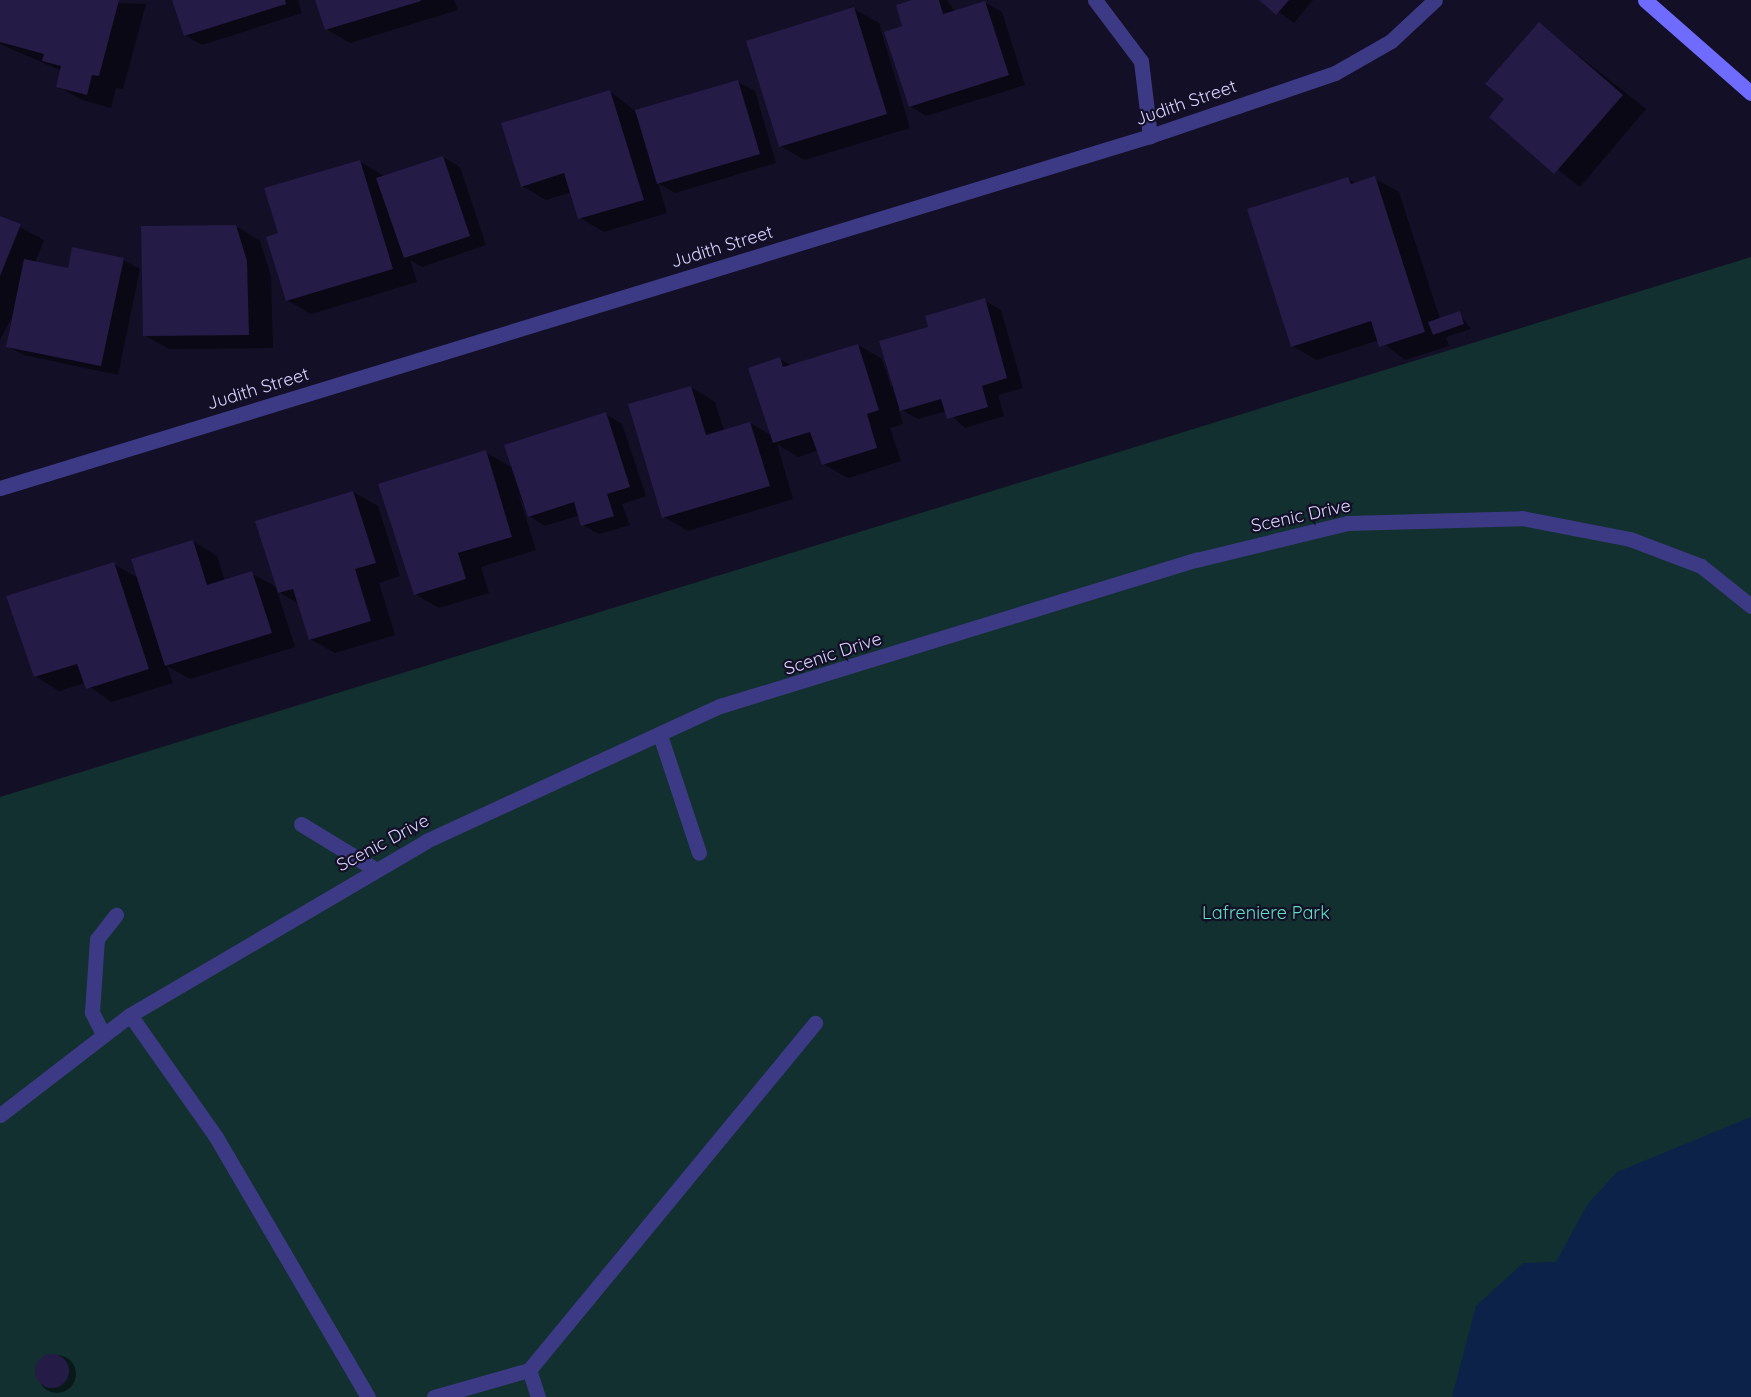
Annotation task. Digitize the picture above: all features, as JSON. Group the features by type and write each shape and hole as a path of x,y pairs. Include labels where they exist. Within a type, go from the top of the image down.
{"main road":[{"path":"1645,0 1751,93"}],"street":[{"path":"1095,0 1141,61 1150,136"},
{"name":"Judith Street","path":"0,488 1150,136 1335,73 1391,41 1435,0"},
{"name":"Scenic Drive","path":"0,1115 130,1015 373,868 720,706 1196,560 1348,523 1522,518 1630,539 1701,566 1751,606"},
{"path":"660,735 699,853"},
{"path":"301,824 373,868"},
{"path":"103,1034 92,1011 97,939 116,915"},
{"path":"130,1015 216,1137 368,1397"},
{"path":"434,1397 529,1370 816,1023"},
{"path":"529,1370 538,1397"}],"green space":[{"name":"Lafreniere Park","path":"1751,257 1751,1397 0,1397 0,797"}],"water":[{"path":"1751,1117 1751,1397 1452,1397 1476,1306 1523,1263 1556,1262 1587,1205 1617,1172"}],"building":[{"path":"0,0 119,0 99,76 92,75 87,95 56,87 61,66 42,61 44,54 0,42"},
{"path":"172,0 285,0 286,4 184,36"},
{"path":"315,0 420,0 421,1 325,30"},
{"path":"912,0 939,0 943,14 985,1 1009,75 909,107 884,32 902,26 896,5"},
{"path":"1259,0 1289,0 1276,15"},
{"path":"854,7 887,114 779,147 746,41"},
{"path":"1539,22 1623,95 1554,174 1489,117 1504,99 1485,84"},
{"path":"738,80 760,154 657,184 635,110"},
{"path":"610,90 644,200 578,219 564,173 521,187 501,123"},
{"path":"443,156 470,236 404,258 376,178"},
{"path":"360,160 393,269 286,301 266,237 278,233 264,188"},
{"path":"1375,176 1425,332 1379,347 1371,321 1291,347 1247,209 1348,177 1351,184"},
{"path":"0,216 21,224 0,276"},
{"path":"236,225 247,261 249,335 143,336 141,226"},
{"path":"72,247 124,258 101,366 6,347 24,259 68,268"},
{"path":"985,298 1007,378 982,386 988,407 947,419 941,399 900,411 879,341 928,327 925,316"},
{"path":"1460,311 1464,324 1433,335 1428,322"},
{"path":"858,344 879,410 867,414 877,448 822,465 810,432 773,443 748,368 780,357 783,367"},
{"path":"691,386 706,435 750,422 770,486 662,518 628,404"},
{"path":"606,412 630,487 607,494 614,516 581,526 574,502 528,517 504,445"},
{"path":"486,450 512,537 458,553 466,579 414,595 378,484"},
{"path":"353,491 376,563 355,569 371,621 309,640 293,589 278,593 255,521"},
{"path":"193,540 207,585 252,571 272,633 165,666 131,559"},
{"path":"114,562 149,669 86,689 77,664 34,677 6,596"},
{"path":"52,1354 64,1359 69,1371 64,1383 52,1388 40,1383 35,1371 40,1359"}]}
